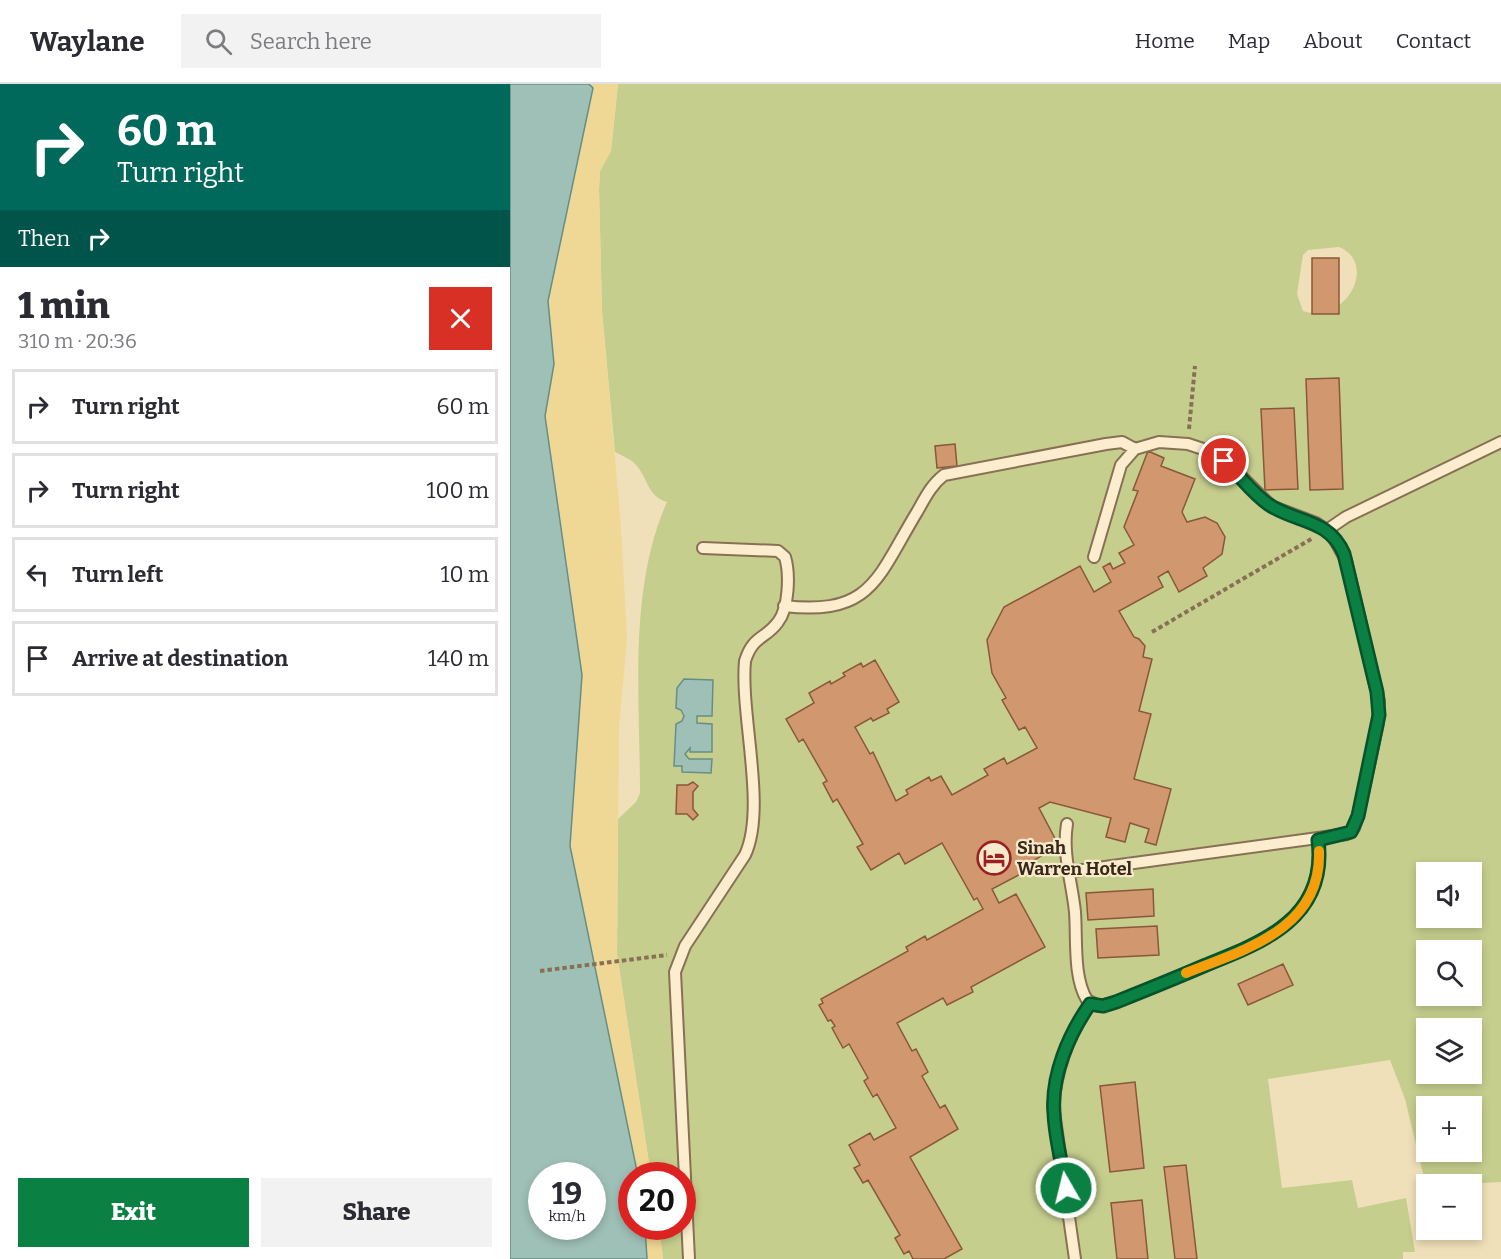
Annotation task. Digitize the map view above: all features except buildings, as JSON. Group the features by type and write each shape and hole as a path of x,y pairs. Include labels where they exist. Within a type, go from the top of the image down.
{"lane":[{"path":"784,606 816,609 836,607 853,600 866,591 881,572 931,488 944,475 1106,444 1122,442 1135,448"},
{"path":"1068,872 1342,836 1354,828 1379,715 1377,692 1346,560 1338,541 1327,530 1271,506 1224,461 1206,450 1188,444 1159,442 1135,448 1125,458 1118,473 1094,557"},
{"path":"1327,530 1347,517 1501,442"},
{"path":"689,1259 675,980 678,959 745,855 752,838 753,811 745,661 754,642 779,621 784,606 787,569 783,553 702,549"},
{"path":"1067,824 1065,846 1081,986 1090,1004"},
{"path":"1090,1004 1103,1006 1116,1002 1253,946 1277,933 1299,912 1310,893 1319,867 1318,840"},
{"path":"1076,1259 1053,1105 1057,1079 1068,1044 1076,1025 1090,1004"}],"path":[{"path":"1188,444 1195,366"},
{"path":"1152,632 1327,530"},
{"path":"540,971 667,955 678,959"}],"green space":[{"path":"618,84 1501,84 1501,1182 1482,1183 1482,1174 1423,1174 1420,1162 1482,1162 1482,1096 1416,1096 1416,1145 1405,1099 1390,1060 1268,1079 1282,1188 1352,1180 1358,1208 1406,1198 1415,1252 1403,1252 1403,1259 663,1259 661,1240 696,1240 696,1162 649,1162 617,954 618,819 636,802 640,793 638,683 641,608 646,571 667,502 655,495 633,462 615,452 602,311 600,171 611,151","holes":["1339,247 1351,255 1356,266 1356,278 1352,291 1332,309 1318,313 1303,311 1297,294 1303,255 1308,250"]}],"sand":[{"path":"581,84 618,84 611,151 600,171 599,189 602,311 621,526 627,639 619,728 617,954 649,1162 618,1162 618,1240 661,1240 663,1259 604,1259 601,1240 606,1240 606,1162 591,1162 510,212"}],"water":[{"path":"510,84 589,84 593,88 548,301 554,364 545,416 582,675 570,846 635,1162 618,1162 618,1240 646,1240 647,1259 510,1259"},
{"path":"684,679 713,680 712,716 697,716 697,723 712,724 712,752 690,752 690,748 685,754 689,759 712,759 711,773 682,772 682,766 674,766 676,724 682,721 684,716 681,710 676,708 677,688"}],"slow traffic":[{"path":"1186,973 1260,943 1288,924 1299,912 1310,893 1318,874 1319,851"}],"place":[{"name":"Sinah Warren Hotel","path":"994,858"}],"route":[{"path":"1066,1188 1053,1105 1057,1079 1071,1035 1090,1004 1103,1006 1116,1002 1260,943 1282,929 1302,907 1318,874 1320,860 1318,840 1351,832 1356,823 1363,793 1379,709 1344,554 1338,541 1327,530 1316,523 1279,511 1271,506 1224,461"}]}
